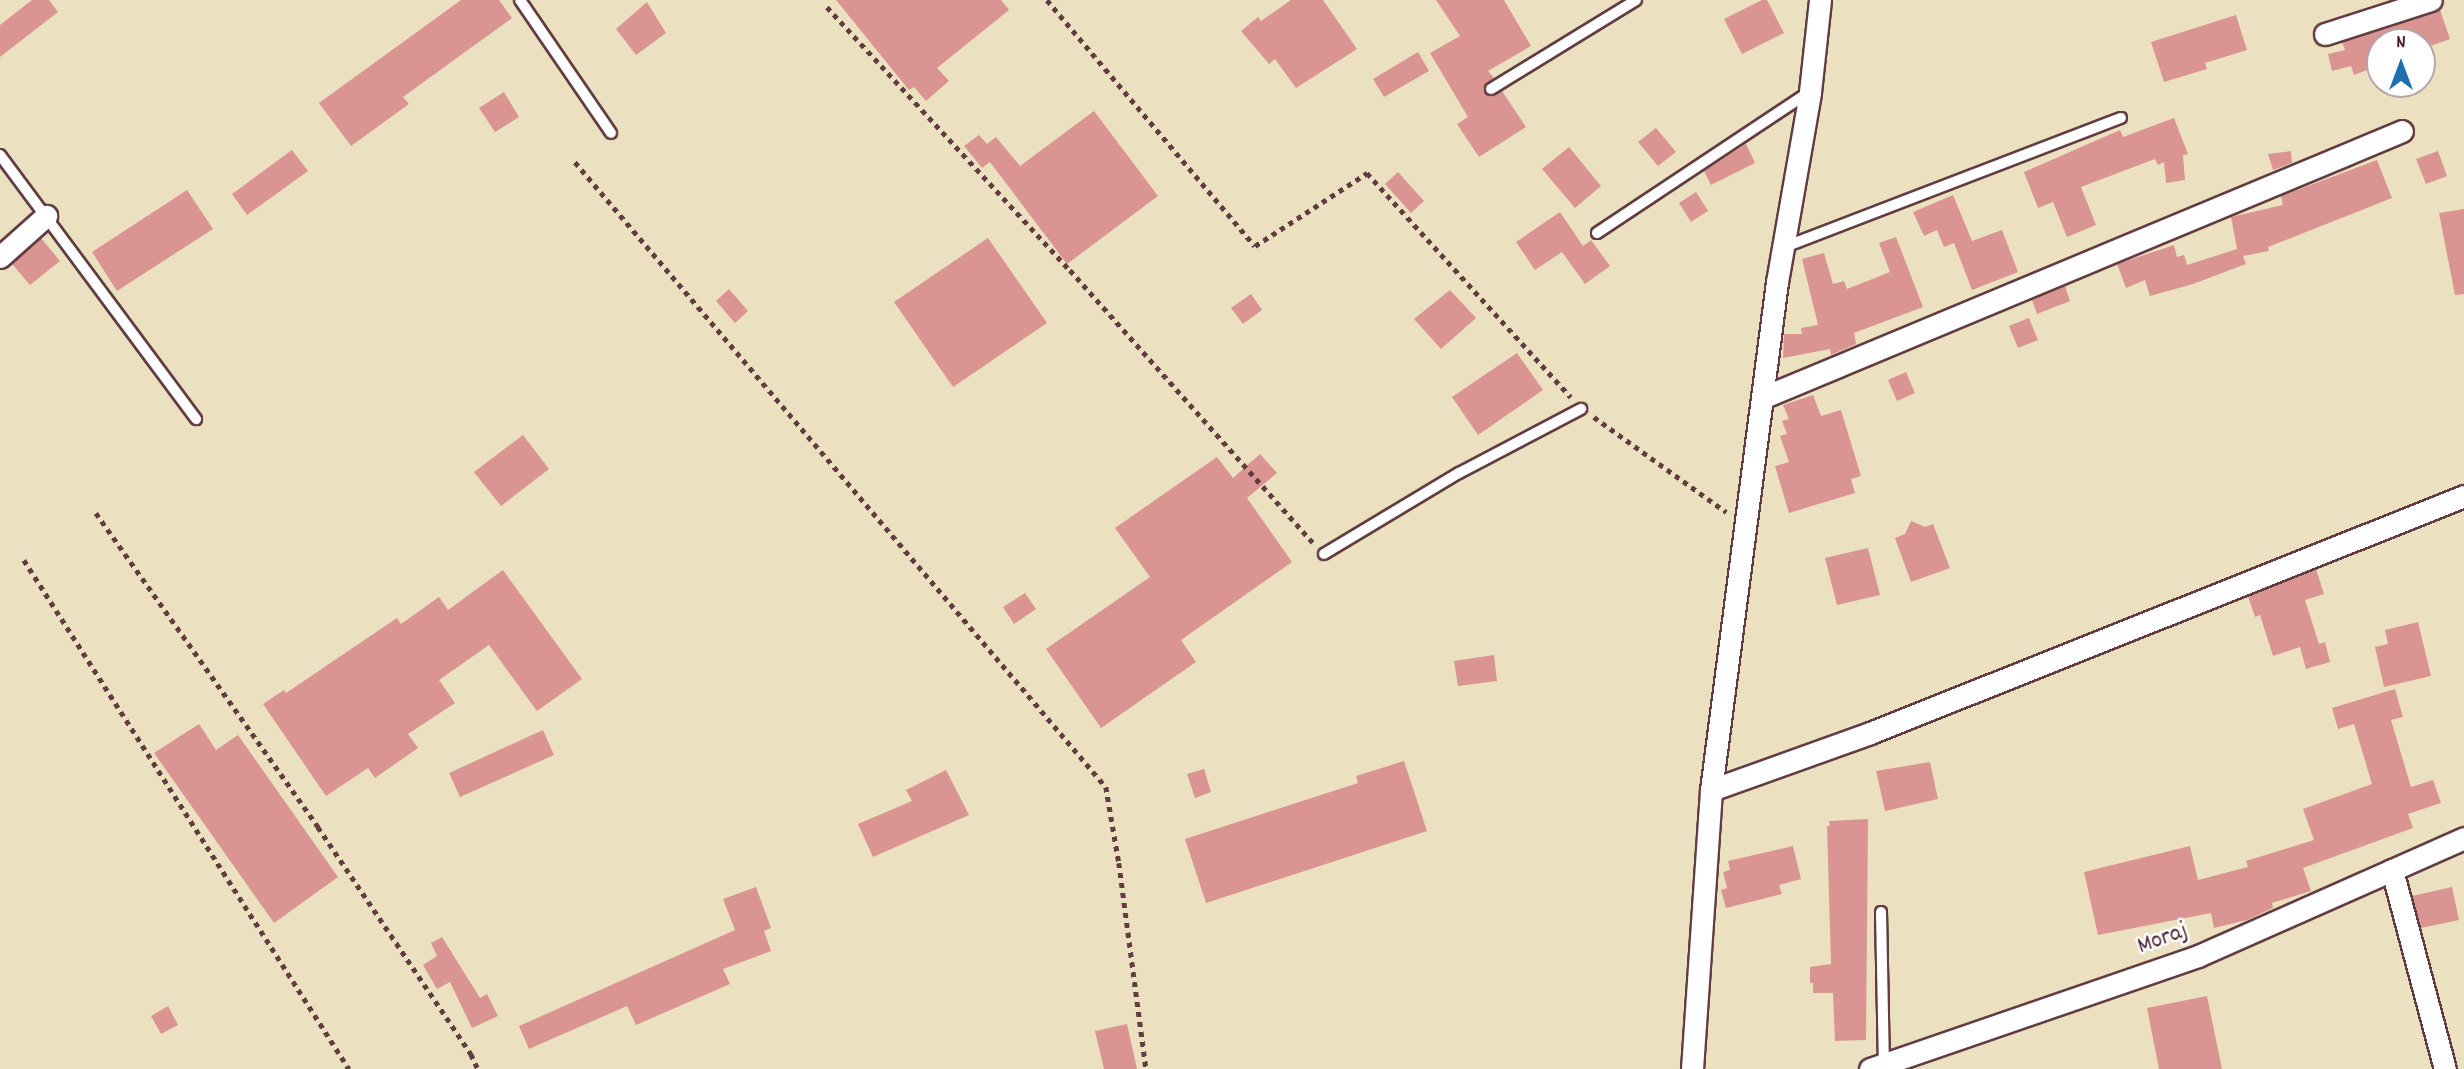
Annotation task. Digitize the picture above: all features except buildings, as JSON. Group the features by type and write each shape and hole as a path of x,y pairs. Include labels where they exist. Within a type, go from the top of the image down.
{"street":[{"path":"1692,1069 1711,790 1782,248 1811,92 1820,0"},
{"path":"2325,34 2431,0"},
{"path":"1764,397 2402,131"},
{"path":"0,257 46,216"},
{"path":"1711,790 1870,733 2464,496"},
{"name":"Moraj","path":"1877,1067 2198,956 2464,838"},
{"path":"2392,870 2445,1069"}],"lane":[{"path":"520,0 611,133"},
{"path":"1490,89 1636,0"},
{"path":"1597,233 1811,92"},
{"path":"1782,248 2121,118"},
{"path":"0,155 196,419"},
{"path":"1324,555 1460,473 1581,409"},
{"path":"1877,1067 1881,912"}],"path":[{"path":"1047,0 1255,246 1367,173 1581,409 1746,527"},
{"path":"827,7 1070,270 1324,555"},
{"path":"575,162 1106,787 1119,863 1146,1069"},
{"path":"96,513 318,827 478,1069"},
{"path":"24,560 349,1069"}]}
